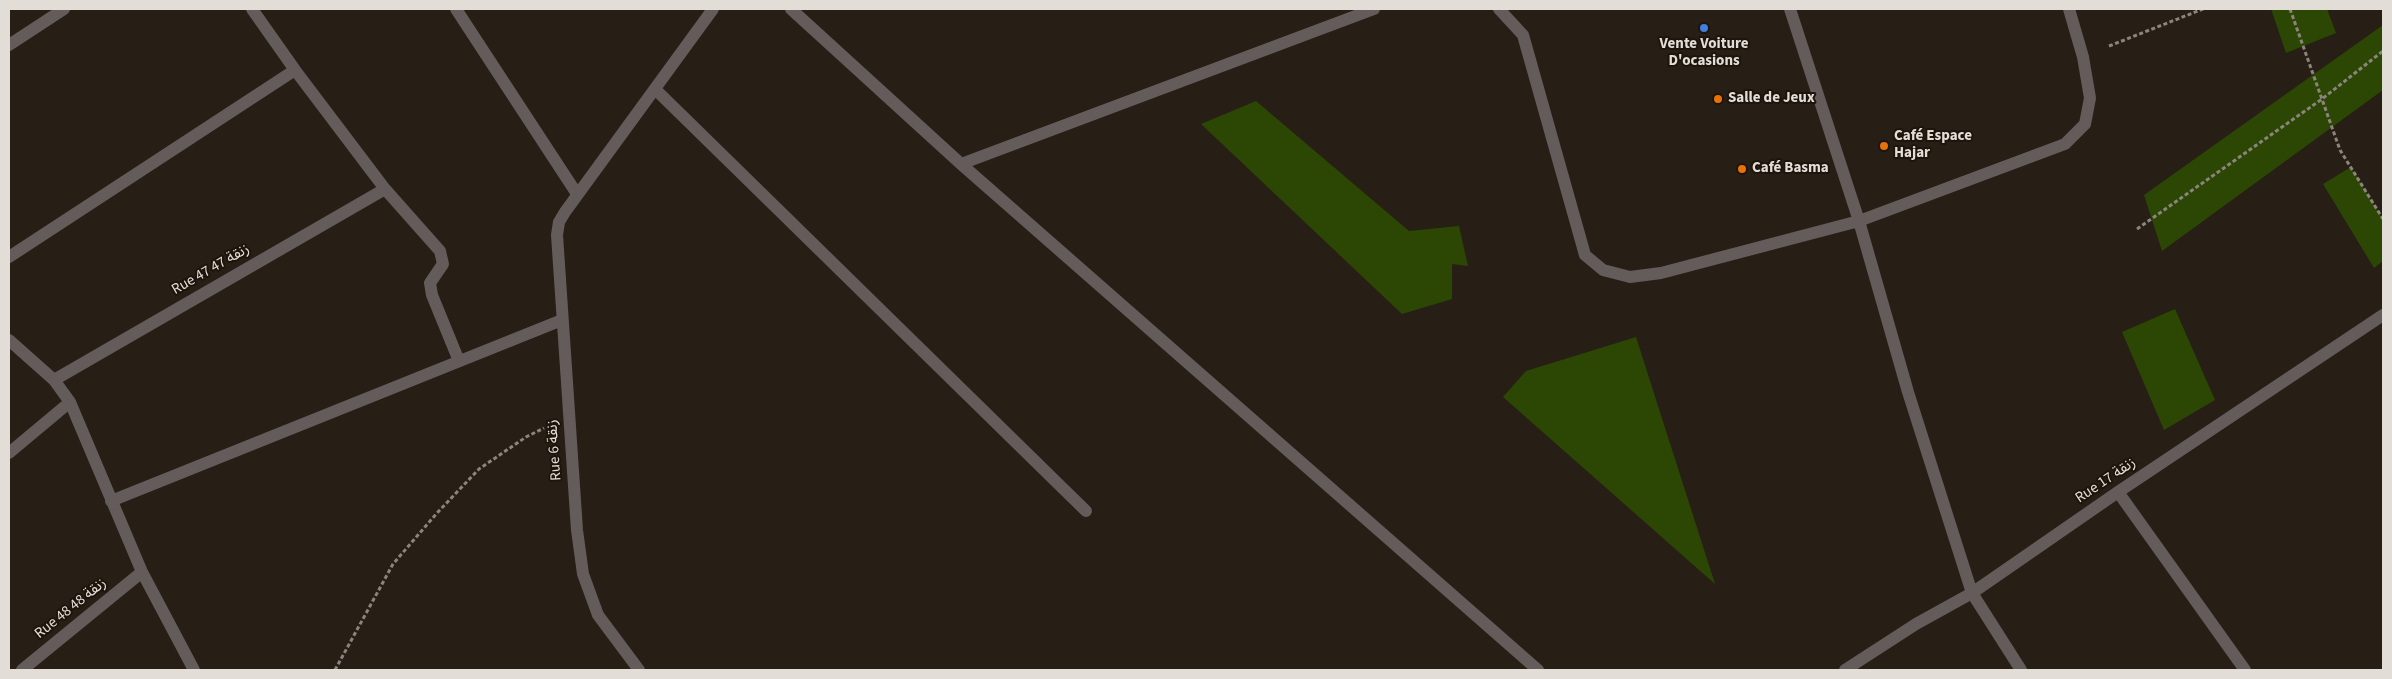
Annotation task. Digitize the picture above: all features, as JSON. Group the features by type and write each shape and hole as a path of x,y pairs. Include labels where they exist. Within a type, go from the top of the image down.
{"street":[{"path":"9,45 64,9"},
{"path":"252,9 294,70 385,189 440,251 443,264 430,283 432,295 459,361"},
{"path":"456,9 578,194"},
{"path":"791,9 962,164 1538,670"},
{"path":"962,164 1374,9"},
{"path":"1499,9 1523,35 1585,255 1603,270 1630,277 1661,273 1859,221 2065,144 2085,124 2090,98 2083,57 2069,9"},
{"path":"1790,9 1859,221 1908,392 1972,593 2021,670"},
{"name":"Rue 6 زنقة","path":"639,670 598,616 585,583 580,557 557,235 559,222 565,212 655,89 709,11"},
{"path":"9,256 294,70"},
{"path":"655,89 1086,512"},
{"name":"Rue 47 زنقة 47","path":"54,380 385,189"},
{"name":"Rue 17 زنقة","path":"1845,670 1916,624 1972,593 2118,492 2383,316"},
{"path":"111,501 562,320"},
{"path":"9,340 54,380 70,402 142,572 194,670"},
{"path":"9,454 70,402"},
{"path":"2118,492 2246,670"},
{"name":"Rue 48 زنقة 48","path":"22,670 142,572"}],"path":[{"path":"2083,57 2203,9"},
{"path":"2290,9 2340,150 2383,219"},
{"path":"2136,229 2322,99 2383,51"},
{"path":"335,670 393,564 437,513 479,469 526,437 569,415"}],"green space":[{"path":"2271,9 2327,9 2336,33 2286,53"},
{"path":"2383,25 2383,90 2162,251 2144,195"},
{"path":"1256,101 1409,231 1459,226 1468,266 1452,264 1452,299 1402,314 1201,124"},
{"path":"2351,167 2383,219 2383,261 2374,268 2323,184"},
{"path":"2175,309 2215,400 2164,430 2122,332"},
{"path":"1636,337 1715,584 1503,397 1526,371"}],"place":[{"name":"Vente Voiture D'ocasions","path":"1704,28"},
{"name":"Salle de Jeux","path":"1718,99"},
{"name":"Café Espace Hajar","path":"1884,146"},
{"name":"Café Basma","path":"1742,169"}]}
